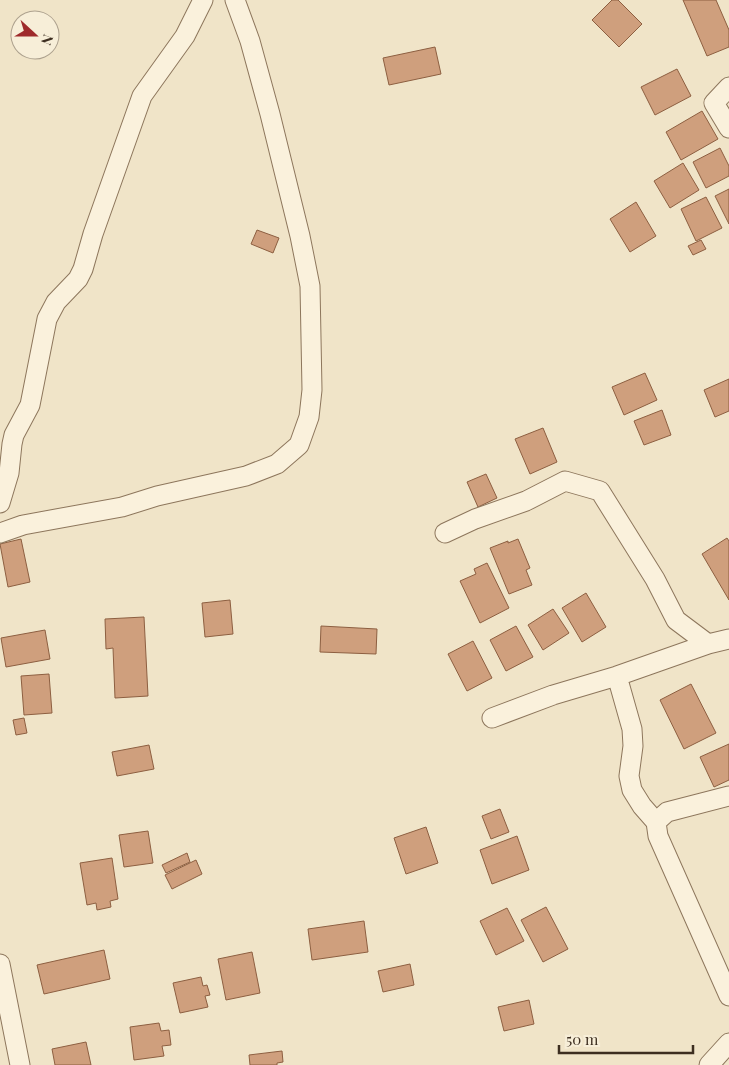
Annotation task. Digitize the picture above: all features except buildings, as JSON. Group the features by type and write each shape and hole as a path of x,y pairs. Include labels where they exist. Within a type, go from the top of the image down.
{"street":[{"path":"0,503 9,473 14,435 30,405 47,319 56,302 78,279 83,269 93,234 142,96 185,36 203,0"},
{"path":"0,533 23,525 122,507 157,496 246,476 277,464 299,445 309,417 312,390 310,286 300,236 270,114 250,41 235,0"},
{"path":"729,87 714,103 729,128"},
{"path":"445,533 475,519 526,501 565,482 600,490 655,579 676,620 708,644"},
{"path":"492,718 553,695 617,676 708,644 729,639"},
{"path":"617,676 632,730 633,746 629,776 632,790 642,806 656,822 658,836 729,996"},
{"path":"656,822 667,812 729,796"},
{"path":"0,964 20,1065"},
{"path":"710,1065 729,1044"}]}
